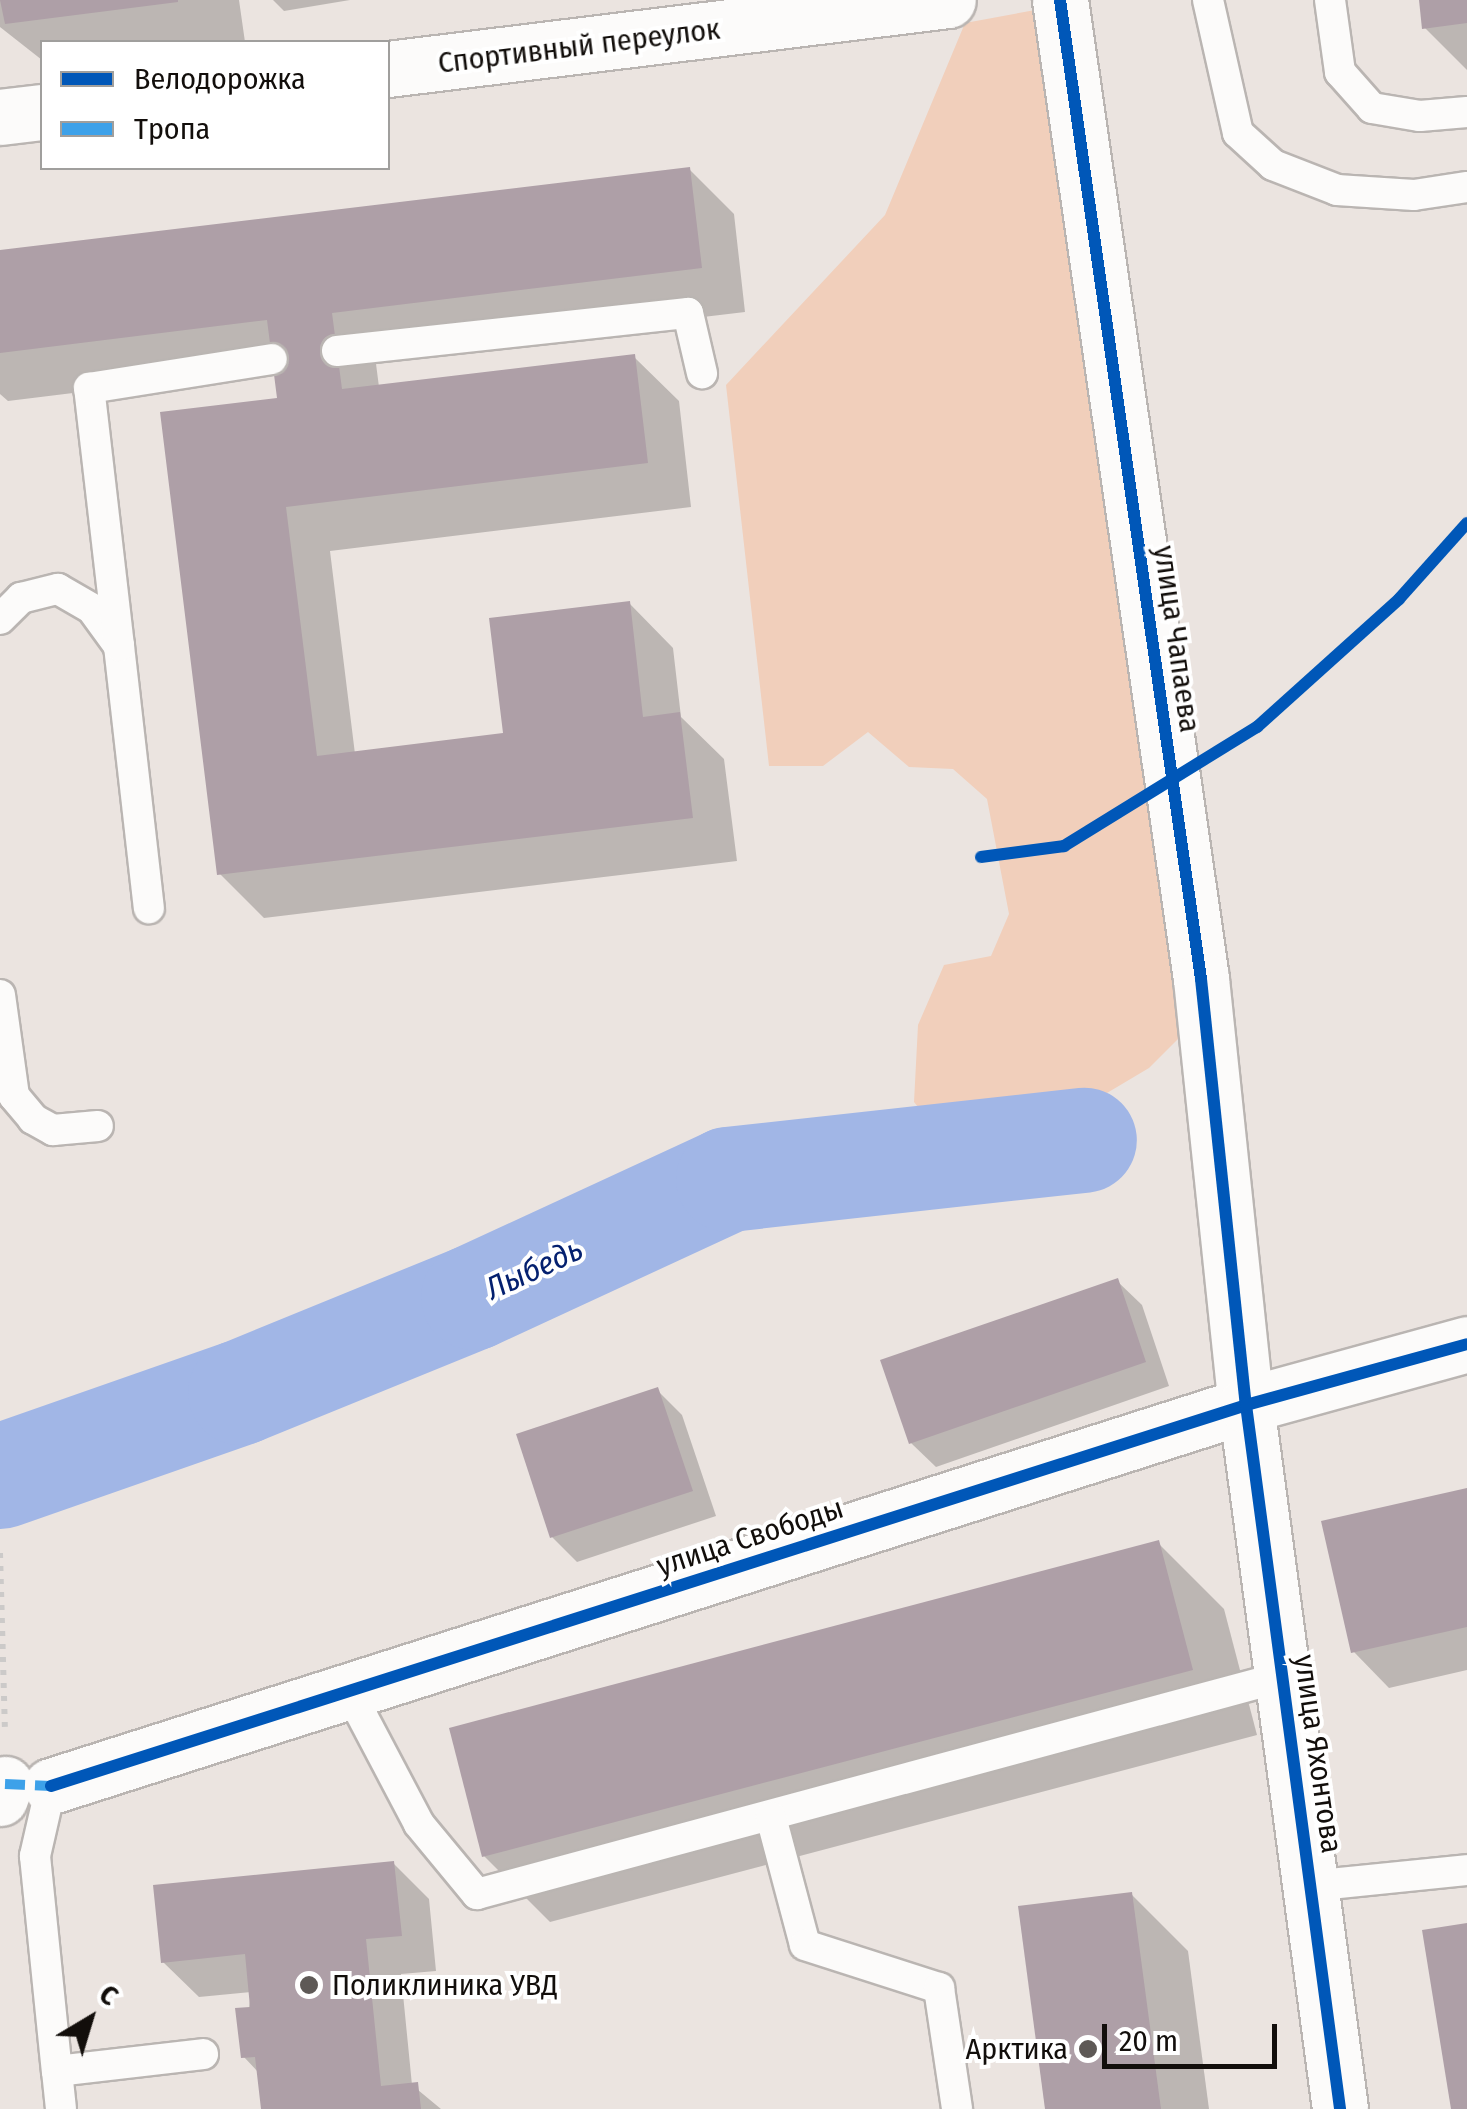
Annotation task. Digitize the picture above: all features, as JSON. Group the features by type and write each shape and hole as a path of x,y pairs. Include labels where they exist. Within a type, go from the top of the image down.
{"street":[{"name":"Спортивный переулок","path":"390,69 948,0"},
{"name":"улица Чапаева","path":"1060,0 1201,979 1246,1405"},
{"path":"0,117 40,112"},
{"name":"улица Свободы","path":"19,1789 350,1691 1246,1405 1467,1344"},
{"name":"улица Яхонтова","path":"1246,1405 1340,2109"}],"lane":[{"path":"1208,0 1238,133 1273,165 1337,190 1414,195 1467,187"},
{"path":"1330,0 1340,72 1372,108 1420,116 1467,112"},
{"path":"337,351 688,312 702,372"},
{"path":"149,908 90,388 272,359"},
{"path":"0,619 21,598 58,589 92,609 119,646"},
{"path":"0,995 14,1096 33,1119 52,1130 98,1126"},
{"path":"350,1691 419,1824 478,1894 1282,1677"},
{"path":"19,1789 35,1856 61,2109"},
{"path":"770,1817 805,1945 939,1988 957,2109"},
{"path":"1310,1886 1467,1870"},
{"path":"57,2071 203,2054"}],"path":[{"path":"0,1553 19,1789"}],"shaded area":[{"path":"1046,8 1182,1035 1149,1068 1075,1112 1010,1128 937,1130 914,1102 918,1025 944,965 991,956 1009,914 987,799 953,769 909,767 868,732 823,766 769,766 726,385 885,215 965,23"}],"building":[{"path":"0,0 178,0 178,2 5,24"},
{"path":"1419,0 1467,0 1467,23 1422,29"},
{"path":"690,167 702,268 332,313 342,389 635,354 648,463 286,507 317,756 503,733 489,618 630,601 643,717 680,712 693,818 217,875 160,412 277,398 267,320 0,353 0,250"},
{"path":"1118,1278 1146,1362 909,1444 880,1360"},
{"path":"658,1387 693,1491 550,1538 516,1434"},
{"path":"1467,1488 1467,1627 1351,1653 1321,1521"},
{"path":"1159,1540 1193,1670 482,1857 449,1728"},
{"name":"Поликлиника УВД","path":"394,1861 402,1936 366,1939 381,2086 418,2082 421,2109 261,2109 255,2057 241,2058 235,2008 250,2007 245,1954 161,1963 153,1885"},
{"path":"1132,1892 1161,2109 1045,2109 1018,1906"},
{"path":"1467,1923 1467,2109 1451,2109 1422,1930"}],"waterway":[{"name":"Лыбедь","path":"0,1476 240,1392 473,1297 728,1179 1084,1140"}],"marked path":[{"path":"5,1784 51,1786"}],"cycle path":[{"path":"1060,0 1201,979 1246,1405 1340,2109"},
{"path":"981,857 1064,846 1257,727 1399,599 1467,523"},
{"path":"51,1786 1246,1405 1467,1344"}],"place":[{"name":"Поликлиника УВД","path":"309,1985"},
{"name":"Арктика","path":"1088,2049"}]}
